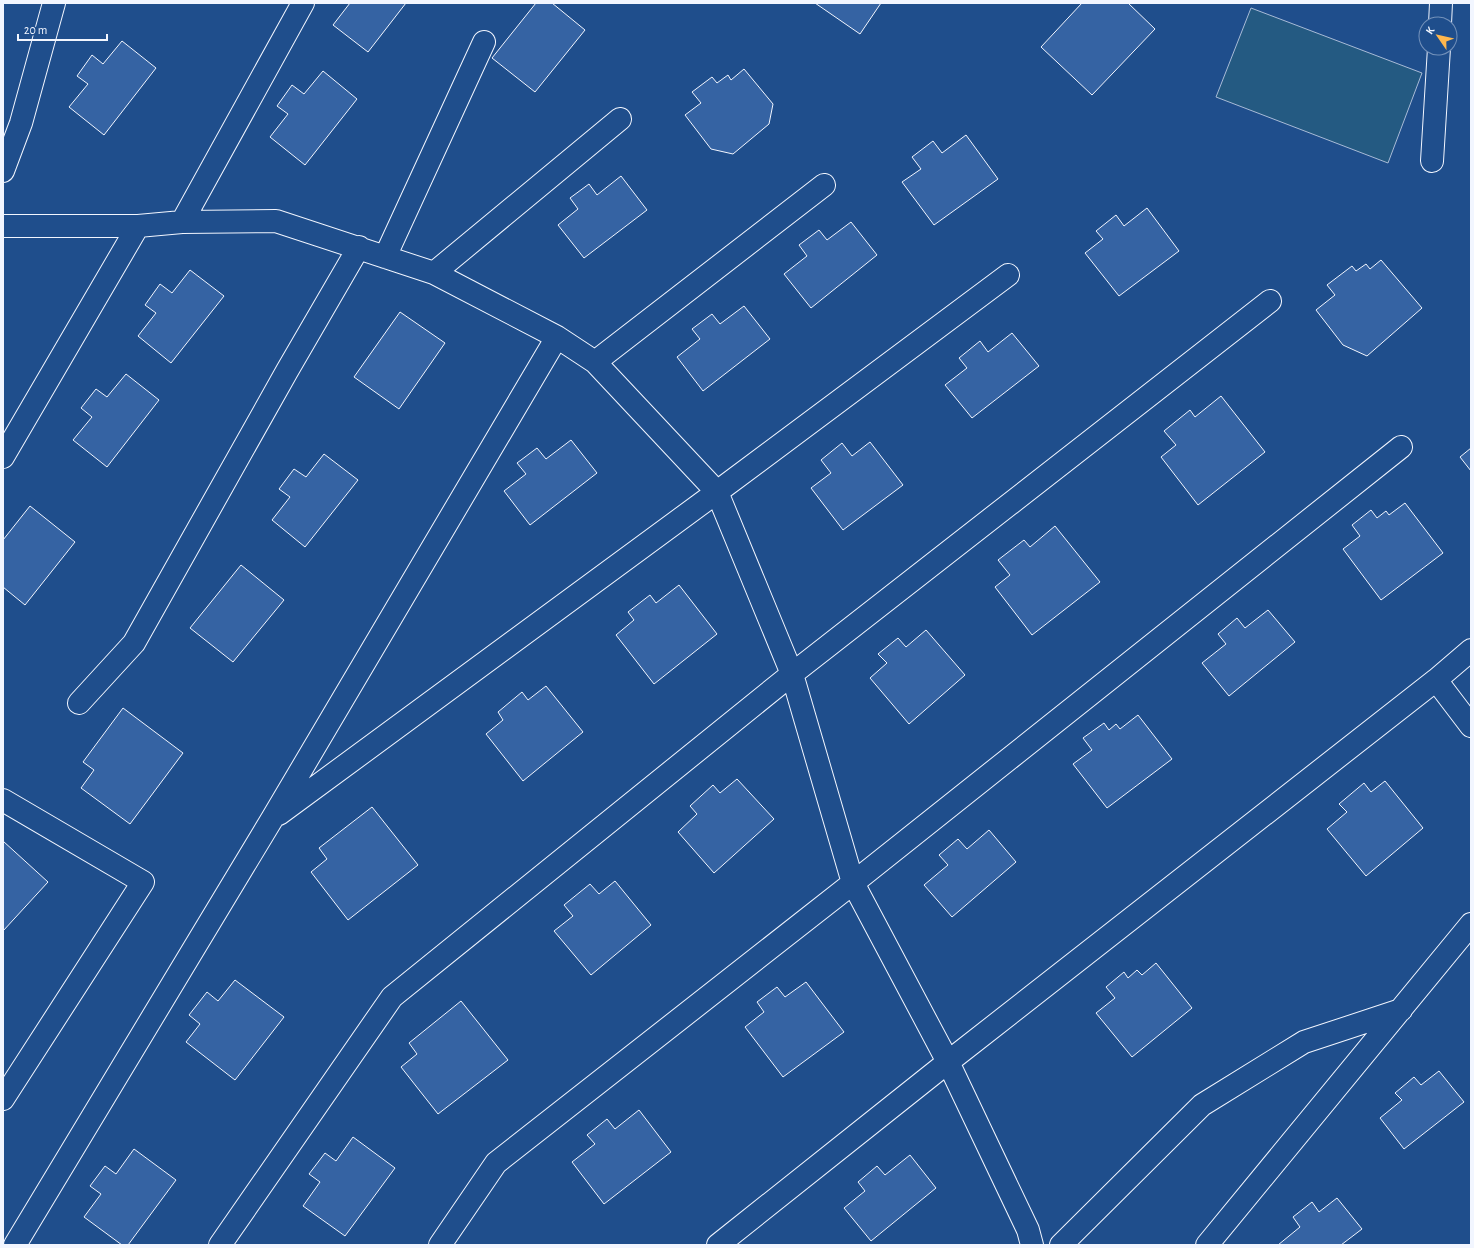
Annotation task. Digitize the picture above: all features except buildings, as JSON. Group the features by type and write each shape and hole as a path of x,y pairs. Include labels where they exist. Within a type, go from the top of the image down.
{"street":[{"path":"3,171 21,123 54,3"},
{"path":"182,222 303,3"},
{"path":"1440,16 1441,3"},
{"path":"385,257 484,42"},
{"path":"1432,161 1439,56"},
{"path":"434,273 620,119"},
{"path":"594,362 824,185"},
{"path":"3,226 138,226 182,222 276,221 434,273 557,337 594,362 717,492 792,674 853,883 948,1062 1028,1230 1032,1245"},
{"path":"3,456 138,226"},
{"path":"79,703 134,643 286,371 358,247"},
{"path":"272,819 717,492 1008,275"},
{"path":"220,1245 392,997 792,674 1270,301"},
{"path":"15,1245 272,819 557,337"},
{"path":"440,1245 496,1163 853,883 1401,447"},
{"path":"718,1245 948,1062 1436,680 1471,650"},
{"path":"1436,680 1471,726"},
{"path":"3,800 143,882 3,1099"},
{"path":"1206,1245 1471,924"},
{"path":"1061,1245 1202,1105 1304,1042 1401,1010"}],"shaded area":[{"path":"1251,8 1422,73 1388,163 1216,97"}]}
